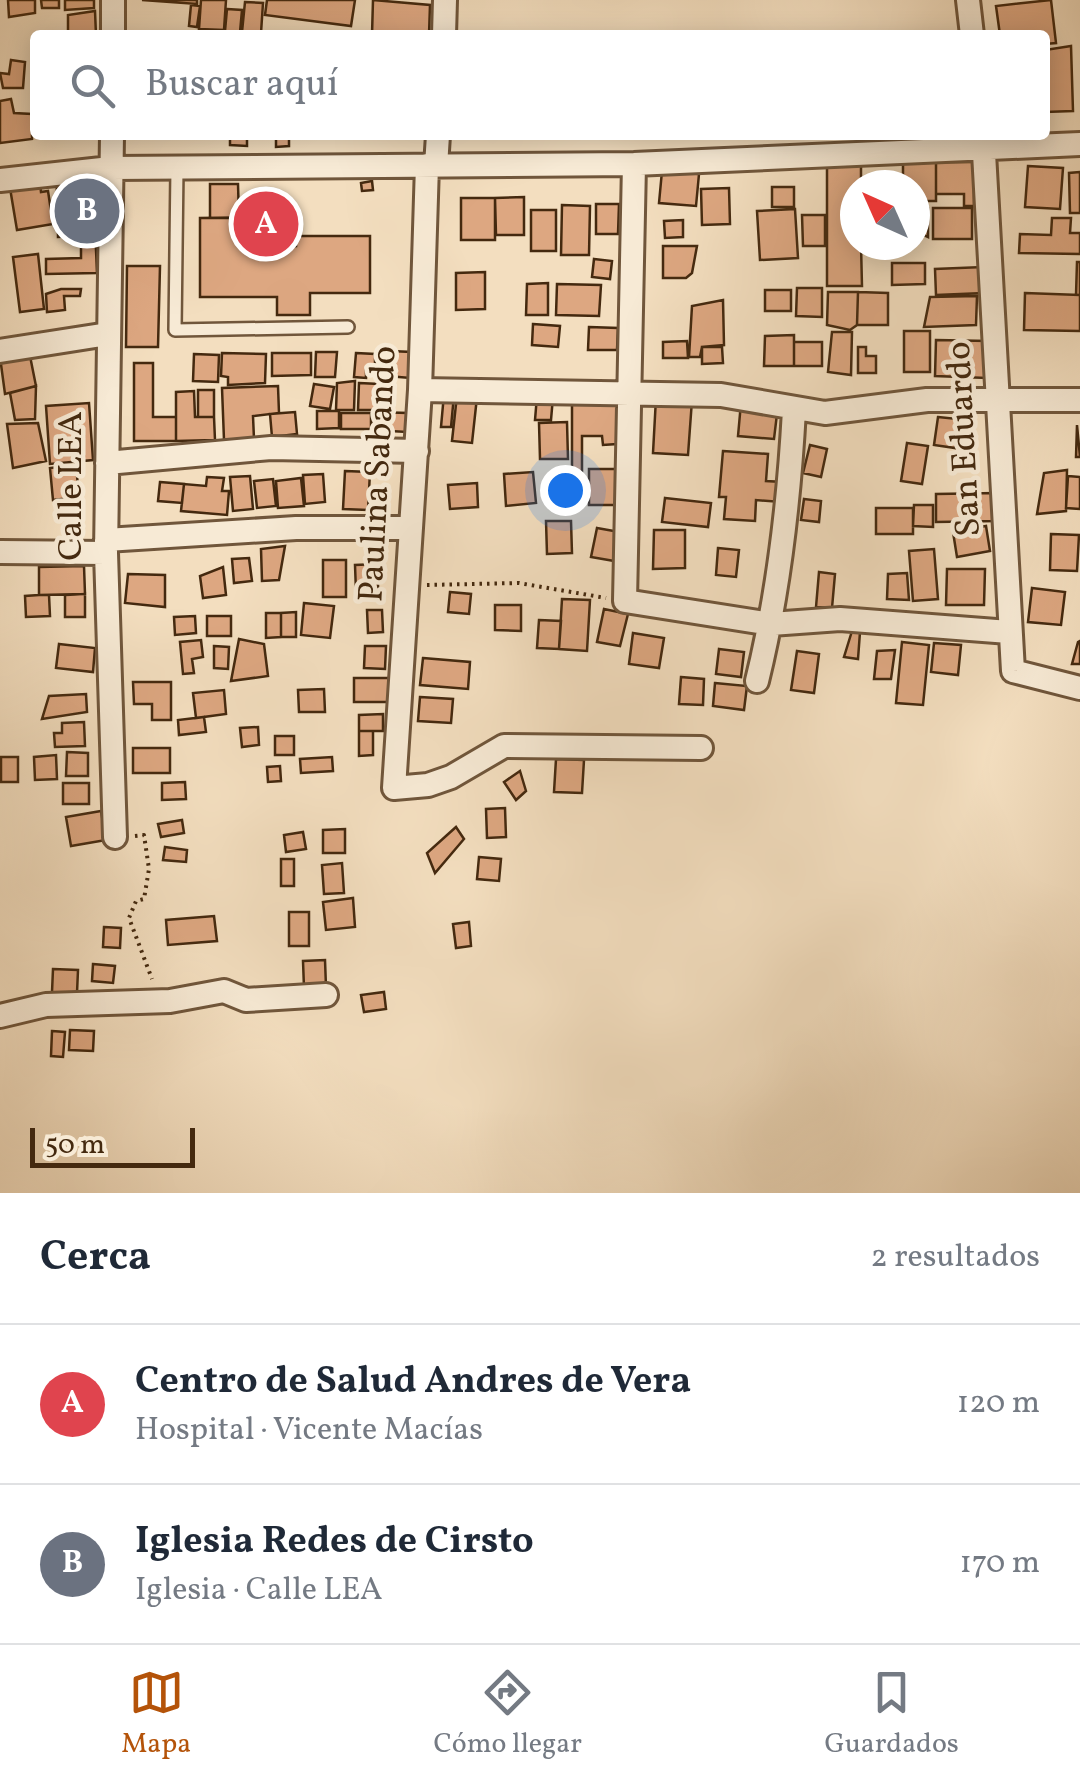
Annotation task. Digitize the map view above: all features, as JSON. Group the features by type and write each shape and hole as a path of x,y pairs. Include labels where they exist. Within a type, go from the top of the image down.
{"street":[{"path":"113,0 113,30"},
{"path":"444,30 445,0"},
{"path":"968,0 971,30"},
{"name":"Calle LEA","path":"112,140 106,546 115,837"},
{"name":"Paulina Sabando","path":"437,140 432,165 394,788 439,781 504,746 700,748"},
{"path":"0,180 112,168 634,164 983,141 1080,144"},
{"name":"San Eduardo","path":"983,141 1013,672 1080,688"},
{"path":"634,164 625,601 771,624 840,620 1009,632"},
{"path":"0,351 108,334"},
{"path":"420,390 630,390 721,396 794,410 860,412 926,400 1080,400"},
{"path":"758,681 771,624 789,492 794,410"},
{"path":"107,463 271,448 417,451"},
{"path":"0,552 296,528 411,528"},
{"path":"0,1016 69,1003 170,1002 224,992 246,1000 326,995"}],"lane":[{"path":"177,168 175,330 348,327"}],"path":[{"path":"408,585 519,583 625,601"},
{"path":"115,837 144,835 149,869 144,899 136,901 129,918 148,974 170,1002"}],"building":[{"path":"8,0 35,0 35,13 9,17"},
{"path":"41,0 59,0 59,8 42,8"},
{"path":"65,0 94,0 94,8 65,10"},
{"path":"142,0 197,0 197,4"},
{"path":"201,0 226,0 224,30 199,29"},
{"path":"267,0 355,0 351,26 265,15"},
{"path":"373,0 430,5 429,30 372,30"},
{"path":"1051,0 1056,43 1050,44 1050,30 999,30 996,6"},
{"path":"245,2 263,3 261,30 242,30"},
{"path":"191,5 200,6 197,27 189,26"},
{"path":"227,9 242,10 240,30 225,30"},
{"path":"95,11 96,30 68,30 68,15"},
{"path":"1071,46 1073,111 1050,112 1050,49"},
{"path":"11,60 25,62 23,88 3,88 0,73 9,74"},
{"path":"11,99 14,113 30,114 30,139 0,143 0,101"},
{"path":"230,140 247,140 247,146 230,145"},
{"path":"276,140 289,140 289,146 276,147"},
{"path":"903,162 936,162 936,201 930,201 930,170 903,170"},
{"path":"936,162 974,162 974,206 964,206 964,194 936,194"},
{"path":"861,165 861,170 840,170 840,260 861,260 862,286 827,286 827,166"},
{"path":"1028,166 1063,168 1060,209 1025,207"},
{"path":"662,171 699,174 696,206 659,203"},
{"path":"1080,172 1080,213 1070,213 1069,173"},
{"path":"95,176 93,221 56,221 57,181"},
{"path":"372,181 373,190 362,191 361,183"},
{"path":"40,183 41,192 48,191 53,224 17,230 10,188"},
{"path":"210,184 238,184 239,218 210,218"},
{"path":"772,187 794,187 794,207 772,207"},
{"path":"729,188 730,224 702,225 701,189"},
{"path":"524,197 524,235 496,235 495,198"},
{"path":"461,198 495,198 495,240 461,240"},
{"path":"596,204 619,204 618,234 596,234"},
{"path":"562,205 590,206 589,255 561,255"},
{"path":"933,208 972,208 972,239 933,239"},
{"path":"795,209 798,258 760,260 757,211"},
{"path":"531,210 556,210 556,251 531,251"},
{"path":"802,215 825,215 825,246 803,246"},
{"path":"281,217 280,247 296,246 296,236 370,236 370,293 310,293 310,315 277,315 277,297 200,297 200,218"},
{"path":"1052,218 1071,218 1070,233 1080,233 1080,254 1019,253 1020,234 1051,235"},
{"path":"683,220 683,237 665,238 664,221"},
{"path":"95,226 97,273 46,274 46,259 81,258 81,236 58,237 58,227"},
{"path":"663,246 697,246 692,273 686,278 663,278"},
{"path":"38,254 44,309 20,312 13,257"},
{"path":"594,259 612,261 610,279 592,277"},
{"path":"1080,262 1080,295 1076,295"},
{"path":"892,263 925,263 925,284 892,285"},
{"path":"127,266 160,266 158,347 126,347"},
{"path":"983,267 984,293 936,295 935,269"},
{"path":"485,272 485,309 456,310 456,273"},
{"path":"548,283 548,315 526,315 527,284"},
{"path":"557,284 601,285 599,316 556,315"},
{"path":"797,288 822,288 822,317 796,316"},
{"path":"81,289 80,296 64,296 65,310 47,312 46,294"},
{"path":"765,290 791,290 791,311 765,311"},
{"path":"828,292 858,292 857,325 850,330 827,325"},
{"path":"858,292 888,293 888,325 857,325"},
{"path":"1025,293 1080,295 1080,331 1024,330"},
{"path":"977,296 976,325 924,327 930,297"},
{"path":"723,300 724,345 702,347 700,357 689,357 692,306"},
{"path":"533,324 560,326 558,347 532,345"},
{"path":"589,327 618,328 617,350 588,350"},
{"path":"904,331 930,331 930,372 904,372"},
{"path":"832,332 852,332 851,375 828,372"},
{"path":"794,335 794,366 764,366 765,336"},
{"path":"936,340 988,341 987,378 935,376"},
{"path":"687,341 688,358 663,358 663,342"},
{"path":"794,342 822,342 822,366 794,366"},
{"path":"702,347 722,347 723,363 702,364"},
{"path":"858,347 866,347 866,356 876,356 876,373 858,373"},
{"path":"29,351 36,386 5,394 0,357"},
{"path":"390,351 412,352 410,378 388,376"},
{"path":"316,352 337,352 335,377 315,377"},
{"path":"222,353 266,354 265,383 228,385 228,377 221,376"},
{"path":"272,353 311,353 311,375 272,376"},
{"path":"356,353 375,354 375,369 366,369 366,378 354,377"},
{"path":"194,354 219,355 218,382 193,381"},
{"path":"134,363 153,363 153,417 176,417 176,441 134,441"},
{"path":"355,381 354,410 336,410 337,383"},
{"path":"359,383 379,384 378,410 358,410"},
{"path":"314,384 334,387 330,409 310,406"},
{"path":"36,386 35,419 15,420 10,393"},
{"path":"278,386 279,413 253,416 254,439 224,440 222,388"},
{"path":"198,390 214,390 214,417 198,417"},
{"path":"194,391 195,417 214,417 215,440 176,441 176,392"},
{"path":"444,394 454,395 451,427 441,427"},
{"path":"457,395 477,397 472,443 452,441"},
{"path":"537,396 553,397 551,420 535,420"},
{"path":"572,397 617,397 617,444 603,445 602,436 582,436 582,473 572,473"},
{"path":"656,398 692,400 688,455 653,453"},
{"path":"89,403 93,460 50,464 46,406"},
{"path":"741,403 777,414 774,439 738,436"},
{"path":"317,411 339,411 339,428 317,429"},
{"path":"295,412 297,434 272,437 270,414"},
{"path":"374,412 408,413 407,432 373,430"},
{"path":"341,413 371,413 371,429 341,429"},
{"path":"938,417 958,419 955,448 934,445"},
{"path":"567,422 568,459 540,459 539,423"},
{"path":"38,423 46,461 13,468 7,424"},
{"path":"1077,425 1080,457 1076,457"},
{"path":"907,443 928,446 922,484 901,481"},
{"path":"810,445 827,449 821,477 803,473"},
{"path":"723,451 768,454 766,481 783,482 781,502 756,500 755,521 724,519 726,497 719,497"},
{"path":"76,465 79,497 53,500 50,468"},
{"path":"589,469 621,469 621,505 589,505"},
{"path":"1067,470 1066,511 1037,514 1044,473"},
{"path":"345,471 370,472 368,510 343,509"},
{"path":"533,472 536,503 506,506 504,474"},
{"path":"323,474 325,502 305,504 303,475"},
{"path":"250,476 253,509 233,511 230,477"},
{"path":"1068,476 1080,477 1080,509 1066,508"},
{"path":"207,477 224,478 222,491 229,491 227,515 181,511 184,484 206,486"},
{"path":"301,478 304,506 278,508 276,481"},
{"path":"273,479 276,506 257,508 254,481"},
{"path":"160,482 184,484 182,503 158,501"},
{"path":"477,483 478,507 450,509 448,485"},
{"path":"997,493 997,521 936,522 936,494"},
{"path":"665,498 711,503 708,527 662,522"},
{"path":"804,499 821,501 819,522 801,520"},
{"path":"914,505 933,505 933,527 913,526"},
{"path":"876,508 913,508 913,534 876,534"},
{"path":"546,521 571,521 572,553 547,554"},
{"path":"986,526 990,551 957,557 953,532"},
{"path":"597,528 625,533 620,562 591,557"},
{"path":"654,530 685,530 685,568 653,569"},
{"path":"1051,534 1079,535 1077,571 1050,570"},
{"path":"285,546 279,580 262,581 261,549"},
{"path":"718,548 739,550 736,577 716,575"},
{"path":"934,549 938,599 913,601 909,551"},
{"path":"249,558 252,581 234,583 232,559"},
{"path":"323,560 346,560 346,597 323,597"},
{"path":"378,564 378,591 356,592 355,565"},
{"path":"84,566 85,594 39,595 39,567"},
{"path":"223,567 226,595 203,598 200,576"},
{"path":"947,569 985,569 984,605 946,605"},
{"path":"819,572 835,574 832,608 816,607"},
{"path":"907,573 909,600 887,599 888,574"},
{"path":"128,574 165,575 165,607 125,603"},
{"path":"1032,588 1065,592 1061,625 1028,622"},
{"path":"450,592 471,594 469,614 448,612"},
{"path":"85,594 85,617 65,617 65,595"},
{"path":"49,595 50,616 26,617 25,596"},
{"path":"562,599 590,600 587,651 559,649"},
{"path":"304,603 334,606 330,638 301,635"},
{"path":"495,605 521,605 521,631 495,630"},
{"path":"604,609 628,614 620,646 597,642"},
{"path":"367,610 382,610 383,632 368,633"},
{"path":"296,612 296,637 281,637 281,613"},
{"path":"266,613 281,613 281,637 266,638"},
{"path":"195,616 196,633 175,635 174,617"},
{"path":"207,616 231,616 231,636 207,636"},
{"path":"539,620 561,621 559,649 537,648"},
{"path":"852,631 860,632 858,659 844,657"},
{"path":"633,633 664,638 659,668 629,664"},
{"path":"239,639 264,644 268,676 231,681"},
{"path":"201,640 203,657 192,659 194,673 183,674 180,642"},
{"path":"902,642 929,645 923,705 896,703"},
{"path":"1078,642 1080,664 1072,664"},
{"path":"934,643 961,645 958,675 931,672"},
{"path":"59,644 95,648 93,672 56,668"},
{"path":"214,646 229,647 228,669 214,668"},
{"path":"365,646 386,646 385,669 364,668"},
{"path":"719,649 744,652 741,677 716,674"},
{"path":"895,650 891,679 874,679 877,651"},
{"path":"797,651 819,654 814,693 791,690"},
{"path":"423,658 470,662 468,689 420,685"},
{"path":"681,677 704,679 703,705 679,704"},
{"path":"354,678 389,678 389,702 354,702"},
{"path":"133,682 171,682 171,720 152,720 152,704 134,704"},
{"path":"715,683 747,686 744,710 713,706"},
{"path":"324,689 325,712 299,712 298,690"},
{"path":"224,690 226,714 196,718 193,693"},
{"path":"86,694 87,712 42,719 49,696"},
{"path":"420,697 453,699 451,723 418,721"},
{"path":"383,714 383,731 359,731 359,715"},
{"path":"204,717 206,732 179,735 178,720"},
{"path":"84,722 85,746 55,747 54,733 62,733 62,723"},
{"path":"258,727 259,745 242,747 240,728"},
{"path":"359,731 373,731 373,755 359,756"},
{"path":"275,736 294,736 294,755 275,755"},
{"path":"133,748 170,748 170,773 133,773"},
{"path":"67,752 88,753 88,776 66,776"},
{"path":"56,755 57,779 35,780 34,757"},
{"path":"1,757 18,757 18,782 1,782"},
{"path":"332,757 333,771 301,773 300,759"},
{"path":"556,759 584,760 582,793 554,792"},
{"path":"280,766 281,781 268,782 267,767"},
{"path":"520,771 526,791 516,800 504,782"},
{"path":"185,782 186,799 162,800 162,783"},
{"path":"63,783 89,783 89,804 63,804"},
{"path":"505,808 506,837 487,838 486,809"},
{"path":"101,811 106,840 71,846 66,817"},
{"path":"182,820 184,833 161,837 158,824"},
{"path":"456,827 464,839 435,873 427,853"},
{"path":"345,829 345,853 323,853 323,830"},
{"path":"303,832 306,849 286,852 284,835"},
{"path":"165,847 187,850 186,862 163,860"},
{"path":"479,857 501,859 499,881 477,879"},
{"path":"281,859 294,859 294,886 281,886"},
{"path":"342,863 344,893 324,894 322,865"},
{"path":"353,898 355,927 326,930 323,902"},
{"path":"289,912 309,912 309,946 289,946"},
{"path":"214,916 217,941 168,945 166,920"},
{"path":"469,922 471,946 456,948 453,924"},
{"path":"104,927 121,928 120,948 103,947"},
{"path":"325,960 326,987 304,988 303,961"},
{"path":"93,964 115,966 113,983 92,981"},
{"path":"53,969 78,970 77,993 52,992"},
{"path":"384,992 386,1009 364,1012 361,995"},
{"path":"70,1030 94,1031 93,1051 69,1050"},
{"path":"52,1031 65,1032 63,1057 51,1056"}],"place":[{"name":"Iglesia Redes de Cirsto","path":"87,211"},
{"name":"Centro de Salud Andres de Vera","path":"266,224"}]}
